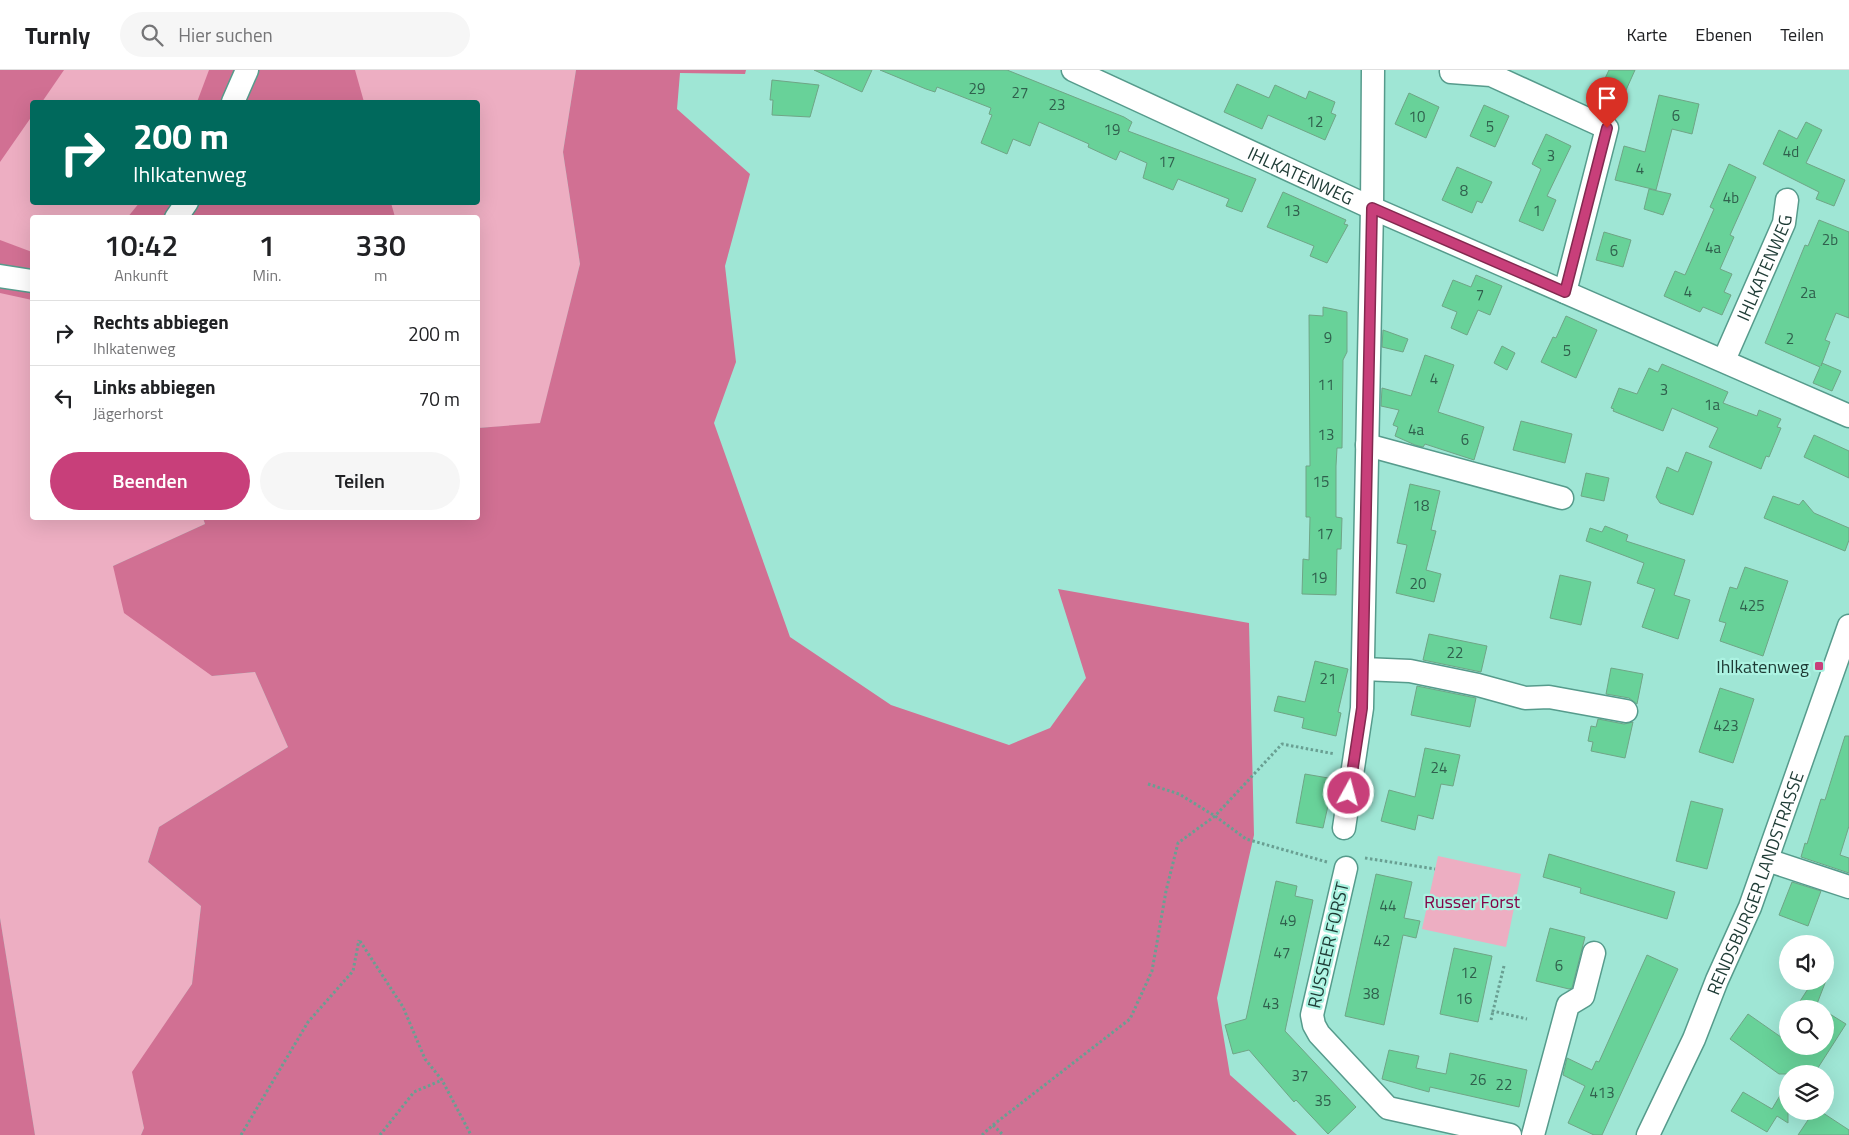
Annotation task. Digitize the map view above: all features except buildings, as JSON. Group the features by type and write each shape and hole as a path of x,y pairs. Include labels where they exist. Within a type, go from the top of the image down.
{"street":[{"path":"234,100 247,70"},
{"name":"IHLKATENWEG","path":"1073,70 1372,208 1849,416"},
{"path":"1344,828 1362,708 1373,70"},
{"path":"1451,72 1491,75 1607,128 1565,292"},
{"name":"IHLKATENWEG","path":"1724,360 1784,224 1787,200"},
{"path":"0,276 30,281"},
{"path":"1367,445 1562,498"},
{"name":"RENDSBURGER LANDSTRASSE","path":"1648,1135 1694,1039 1717,980 1750,907 1849,626"},
{"path":"1362,669 1410,671 1478,685 1525,698 1549,697 1626,711"},
{"path":"1767,860 1849,887"},
{"name":"RUSSEER FORST","path":"1354,863 1312,1015 1314,1025 1336,1053 1388,1108 1429,1127 1510,1135"},
{"path":"1533,1135 1568,1005 1583,996 1594,953"}],"path":[{"path":"982,1135 1130,1019 1152,971 1166,891 1178,843 1215,816 1282,744 1354,758"},
{"path":"1148,784 1180,794 1215,816 1246,839 1354,863 1435,869"},
{"path":"241,1135 308,1022 353,971 359,940 403,1007 426,1058 442,1080 470,1135"},
{"path":"1491,1020 1504,966"},
{"path":"1493,1011 1527,1019"},
{"path":"380,1135 414,1092 442,1080"},
{"path":"993,1125 1002,1135"}],"green space":[{"path":"0,70 576,70 563,152 580,264 540,424 480,428 480,215 30,215 30,520 204,520 205,524 113,566 212,676 255,672 288,747 159,827 148,862 201,906 192,984 133,1072 144,1128 141,1135 35,1135 0,918"},
{"name":"Russer Forst","path":"1438,856 1521,874 1506,947 1422,929"}],"shaded area":[{"path":"0,70 64,70 43,100 30,100 30,119 0,162"},
{"path":"209,70 355,70 363,100 198,100"},
{"path":"576,70 746,70 745,74 680,73 677,109 750,174 725,266 736,362 714,423 790,637 891,705 1009,745 1050,728 1086,678 1058,589 1249,623 1254,835 1217,998 1230,1075 1297,1135 141,1135 144,1128 132,1072 192,984 201,906 148,862 159,827 288,747 255,672 212,676 124,613 113,566 205,524 204,520 480,520 480,428 540,423 580,264 563,152"},
{"path":"138,205 392,205 394,215 129,215"},
{"path":"0,240 30,251 30,300 0,293"},
{"path":"0,918 35,1135 0,1135"}],"place":[{"name":"Ihlkatenweg","path":"1819,666"}],"route":[{"path":"1349,793 1362,708 1372,208 1565,292 1607,128"}]}
